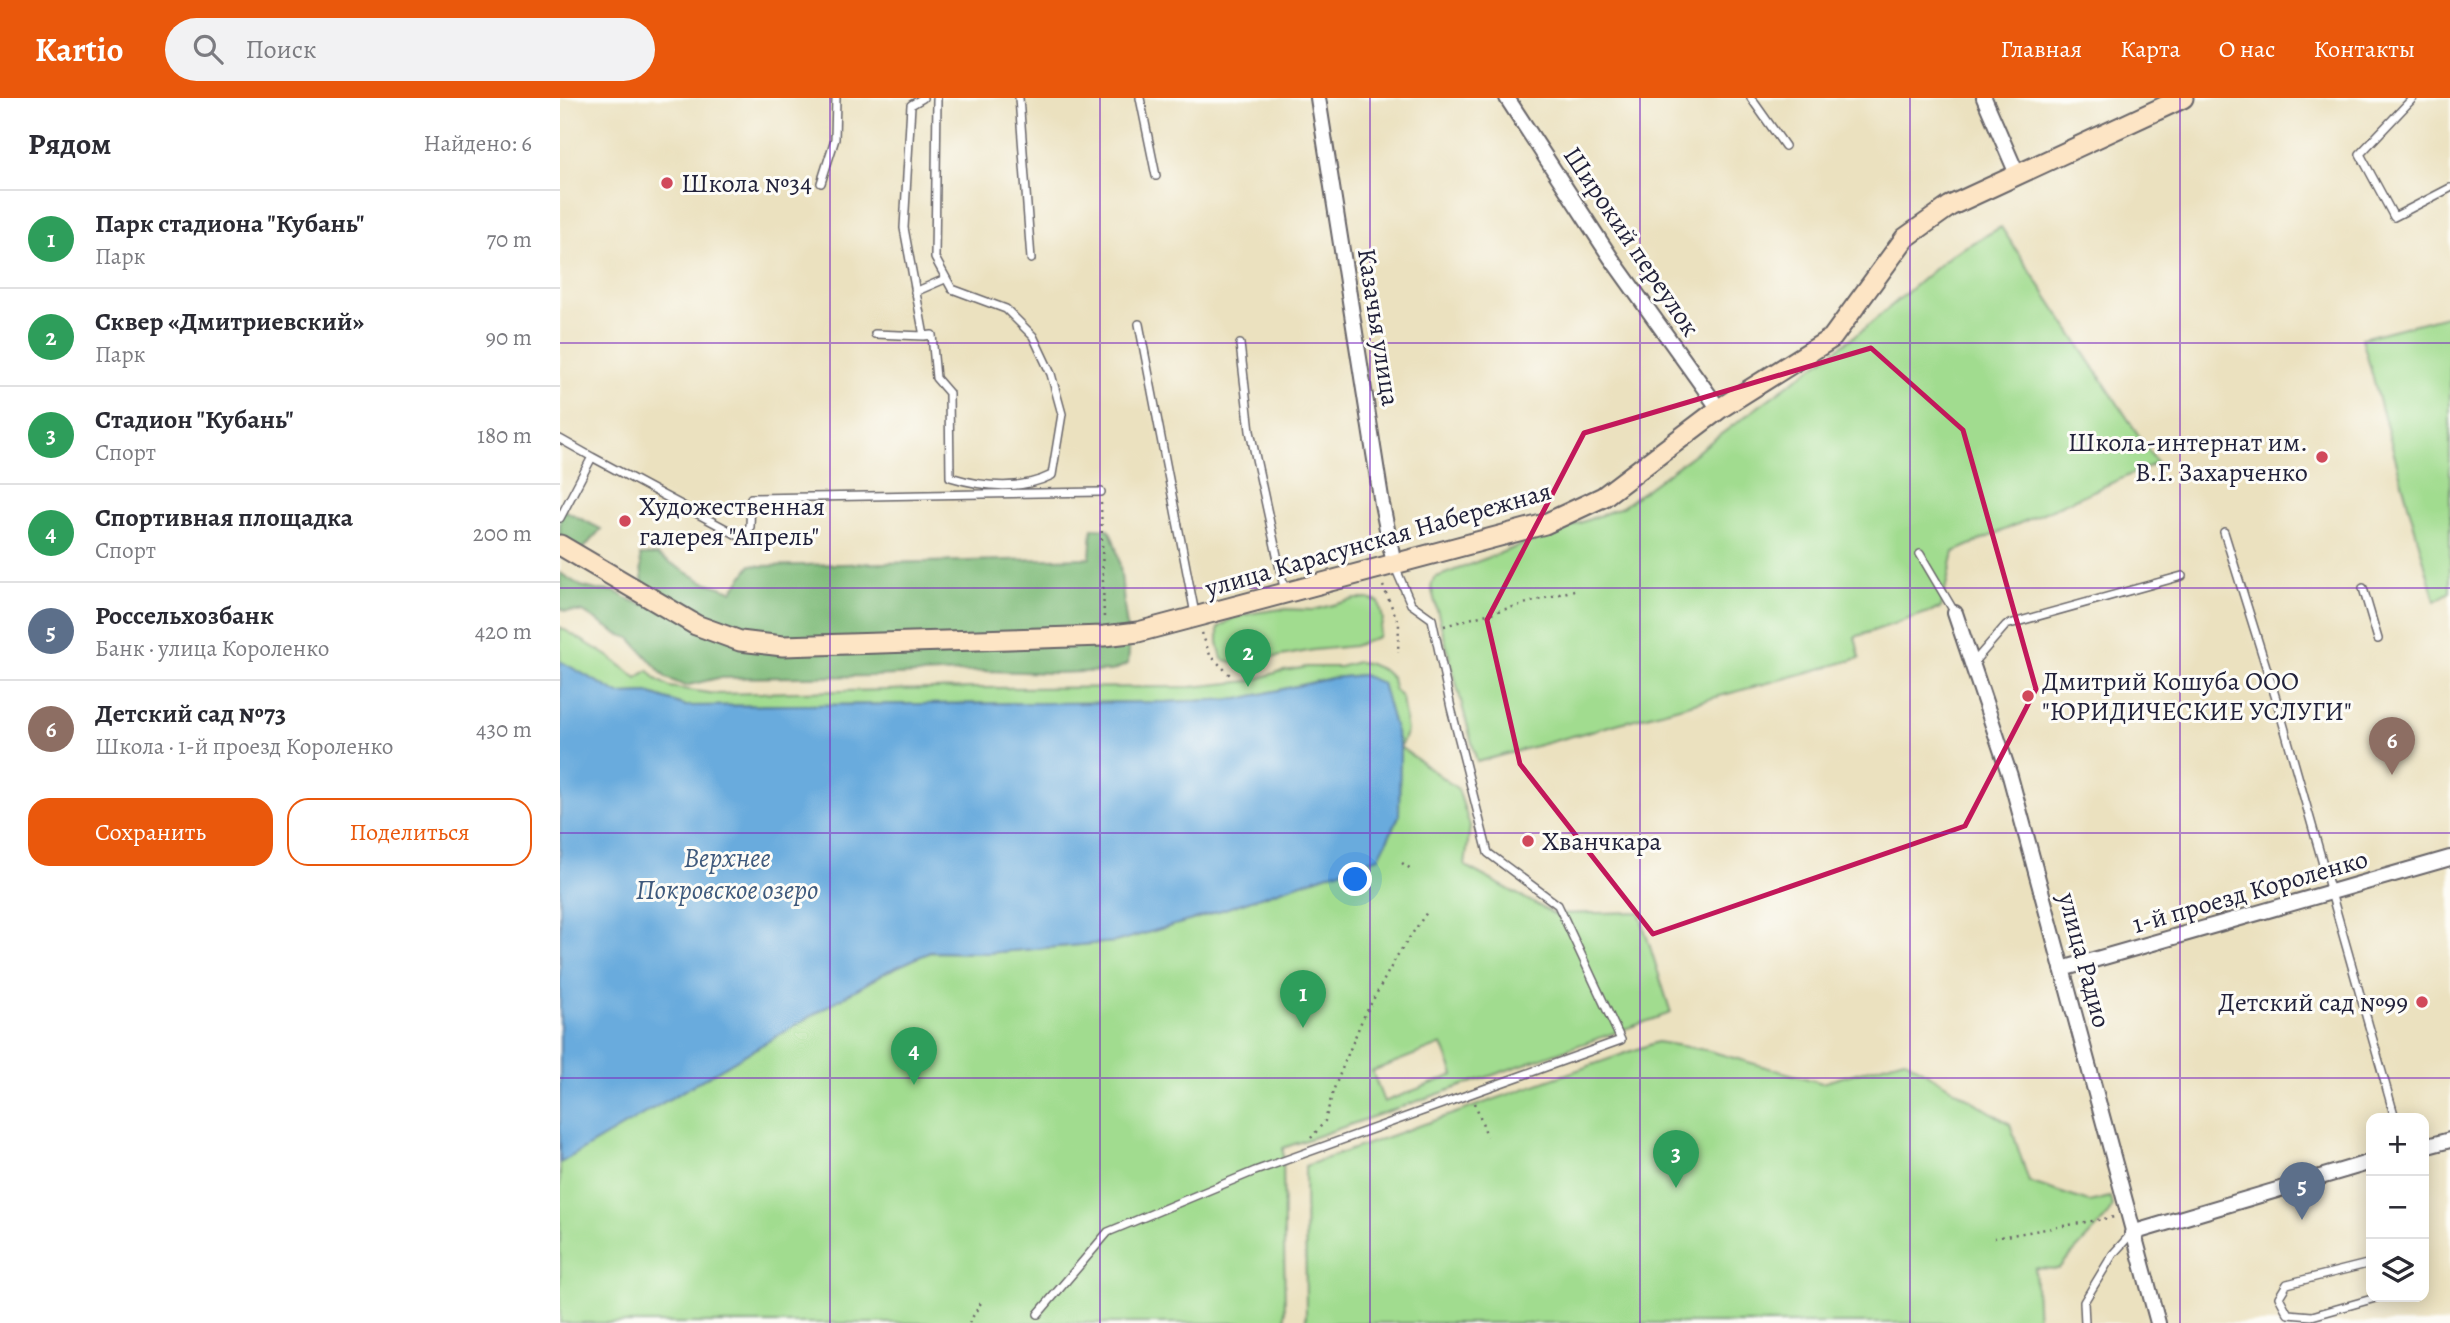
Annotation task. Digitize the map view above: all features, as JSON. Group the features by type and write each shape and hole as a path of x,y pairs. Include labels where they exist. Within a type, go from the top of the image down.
{"street":[{"name":"Казачья улица","path":"1318,98 1382,504 1385,566"},
{"name":"Широкий переулок","path":"1507,98 1611,258 1720,409"},
{"path":"1984,98 2017,174"},
{"name":"улица Карасунская Набережная","path":"560,545 696,625 740,641 783,646 1104,636 1138,632 1545,524 1603,497 1720,409 1832,338 1906,238 1950,206 2183,98"},
{"name":"улица Радио","path":"1955,613 2010,776 2158,1323"},
{"name":"1-й проезд Короленко","path":"2062,969 2332,894 2450,858"},
{"path":"2429,1146 2450,1140"},
{"path":"2133,1233 2366,1163"}],"lane":[{"path":"821,183 835,139 836,98"},
{"path":"923,98 911,105 904,228 924,336"},
{"path":"875,334 932,335 936,378 949,393 950,477 979,486 1035,484 1052,475 1062,414 1051,374 1033,336 1006,309 951,289 935,258 937,98"},
{"path":"1019,98 1031,259"},
{"path":"1140,98 1156,176"},
{"path":"1751,98 1786,146"},
{"path":"2413,98 2360,154 2394,217 2450,188"},
{"path":"915,292 946,279"},
{"path":"1139,324 1196,618"},
{"path":"1240,344 1250,431 1286,593"},
{"path":"560,439 739,536 750,527 751,498 1101,492"},
{"path":"560,518 592,457"},
{"path":"2224,532 2277,702 2394,1113"},
{"path":"1920,554 1955,613"},
{"path":"1038,1314 1108,1232 1297,1156 1621,1040 1559,905 1488,853 1451,708 1432,619 1411,604 1385,566"},
{"path":"1973,664 2006,625 2182,576"},
{"path":"2363,588 2378,639"},
{"path":"2085,1323 2084,1302 2113,1254 2133,1233"},
{"path":"2366,1264 2287,1284 2279,1297 2288,1314 2312,1316 2366,1301"}],"path":[{"path":"1101,492 1104,636"},
{"path":"1385,566 1399,624 1398,653"},
{"path":"1434,629 1578,589"},
{"path":"1196,618 1210,655 1231,676"},
{"path":"1402,863 1411,869"},
{"path":"1297,1156 1325,1121 1362,1020 1397,956 1427,912"},
{"path":"1472,1093 1487,1136"},
{"path":"1994,1237 2127,1214"},
{"path":"969,1323 982,1301"}],"highlighted area":[{"path":"1871,348 1963,430 2036,689 1965,826 1653,934 1520,764 1487,620 1584,433"}],"green space":[{"path":"2001,227 2157,463 1954,552 1941,608 1855,637 1860,658 1477,762 1431,587 1434,578 1622,507 1864,329 1952,254"},
{"path":"2450,315 2450,592 2435,601 2362,338"},
{"path":"560,508 601,529 584,548 560,555"},
{"path":"1092,528 1109,529 1120,566 1129,656 1128,664 1112,671 987,671 718,678 685,686 666,678 630,638 618,634 583,612 560,608 560,573 581,586 614,591 645,605 640,555 657,555 702,581 732,591 751,565 1090,558"},
{"path":"1356,599 1379,602 1383,619 1378,637 1354,646 1314,650 1238,664 1222,659 1218,628 1233,618 1282,609 1313,610"},
{"path":"560,627 608,656 637,678 648,670 656,679 670,687 715,694 976,688 1191,687 1250,681 1278,672 1307,667 1340,667 1357,662 1383,670 1392,678 1394,689 1402,698 1407,731 1400,747 1382,684 1362,675 1331,678 1239,699 686,706 648,693 619,694 560,661"},
{"path":"1400,747 1458,789 1470,826 1465,866 1554,914 1639,912 1671,1013 1283,1148 1285,1323 560,1323 560,1163 888,971 930,952 988,953 1115,942 1192,920 1379,857 1399,816","holes":["1442,1044 1454,1075 1384,1102 1372,1071"]},
{"path":"1657,1042 1706,1050 1822,1083 1904,1059 2010,1124 2029,1182 2089,1202 2110,1197 2112,1207 2105,1219 2058,1269 2035,1268 2038,1323 1306,1323 1305,1166"}],"water":[{"name":"Верхнее Покровское озеро","path":"560,661 619,694 648,693 686,706 1239,699 1332,678 1362,675 1382,683 1400,747 1399,816 1379,857 1192,920 1115,942 988,953 930,952 888,971 560,1163"}],"place":[{"name":"Школа №34","path":"667,183"},
{"name":"Школа-интернат им. В.Г. Захарченко","path":"2322,457"},
{"name":"Художественная галерея \"Апрель\"","path":"625,521"},
{"name":"Сквер «Дмитриевский»","path":"1248,687"},
{"name":"Дмитрий Кошуба ООО \"ЮРИДИЧЕСКИЕ УСЛУГИ\"","path":"2028,696"},
{"name":"Детский сад №73","path":"2392,775"},
{"name":"Хванчкара","path":"1528,841"},
{"name":"Детский сад №99","path":"2422,1002"},
{"name":"Парк стадиона \"Кубань\"","path":"1303,1028"},
{"name":"Спортивная площадка","path":"914,1085"},
{"name":"Стадион \"Кубань\"","path":"1676,1188"},
{"name":"Россельхозбанк","path":"2302,1220"}]}
